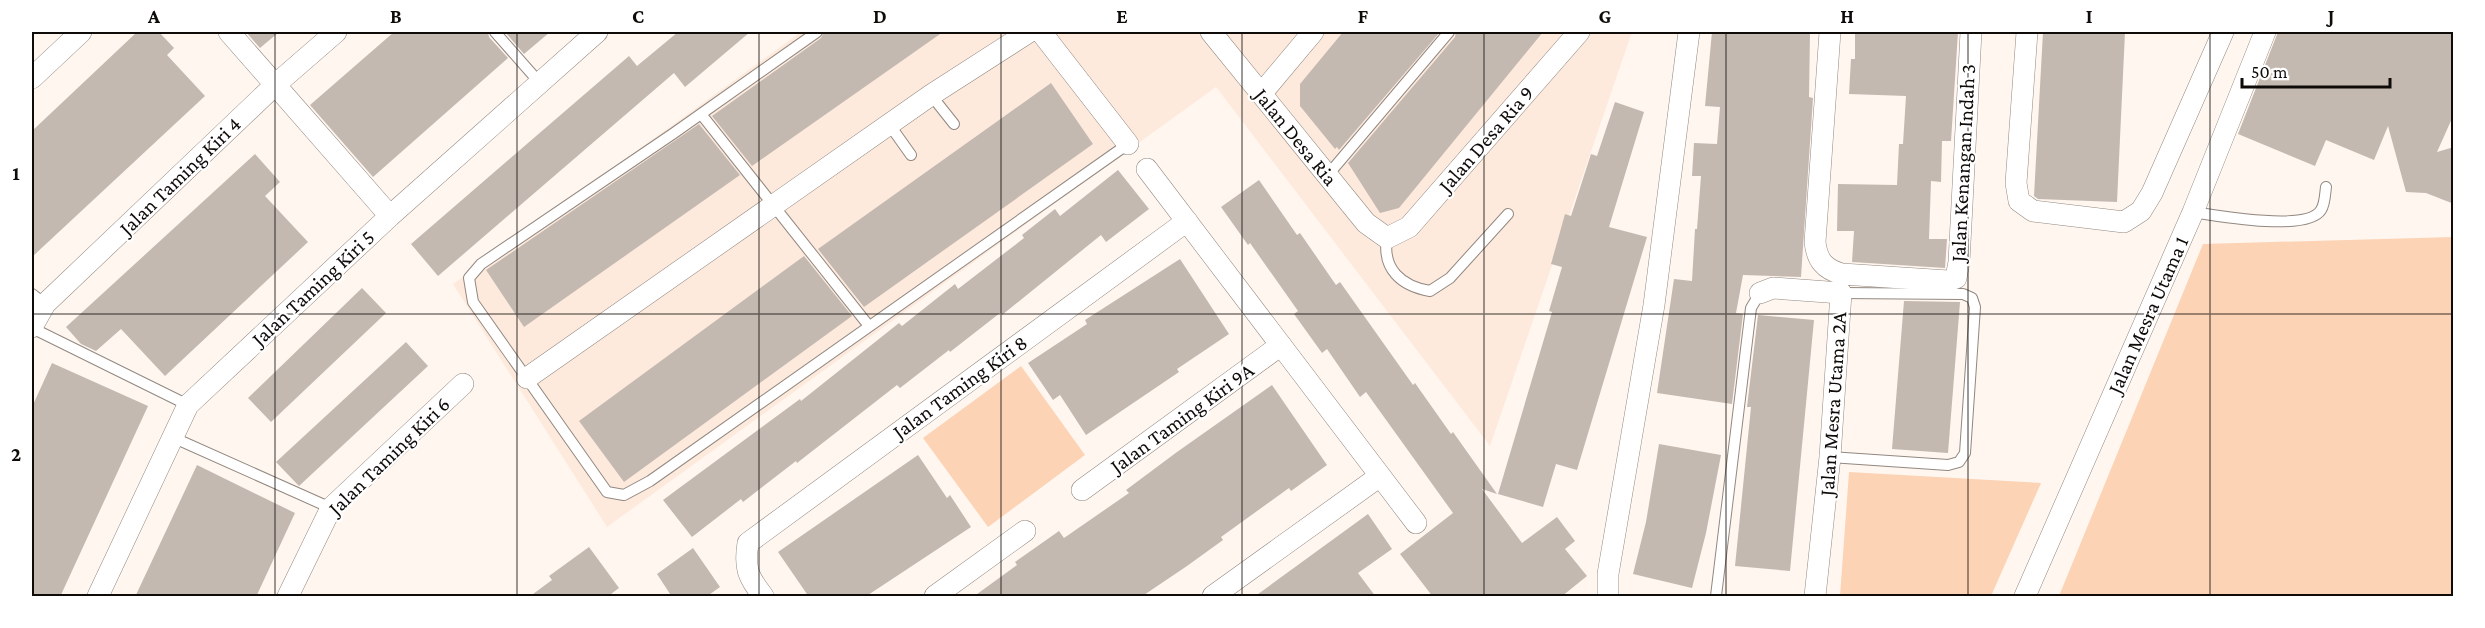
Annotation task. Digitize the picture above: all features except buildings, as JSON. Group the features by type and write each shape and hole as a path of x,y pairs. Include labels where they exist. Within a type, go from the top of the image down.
{"street":[{"path":"32,78 81,32"},
{"path":"229,32 390,216"},
{"name":"Jalan Taming Kiri 4","path":"32,327 38,299 336,32"},
{"name":"Jalan Taming Kiri 5","path":"98,597 188,405 390,216 597,32"},
{"name":"Jalan Desa Ria","path":"1211,32 1366,223 1387,238"},
{"path":"1261,94 1313,32"},
{"name":"Jalan Desa Ria 9","path":"1387,238 1409,227 1579,32"},
{"path":"1608,597 1608,574 1654,305 1689,32"},
{"name":"Jalan Kenangan Indah 3","path":"1830,32 1815,242 1821,263 1830,271 1842,274 1948,281 1956,278 1959,262 1971,32"},
{"path":"2027,32 2016,183 2019,201 2033,211 2124,222 2141,211 2152,193 2223,32"},
{"name":"Jalan Mesra Utama 1","path":"2025,597 2193,212 2265,32"},
{"path":"526,378 931,95 1028,33 1128,144"},
{"path":"1147,169 1416,523"},
{"name":"Jalan Taming Kiri 8","path":"763,597 750,579 745,560 748,543 1186,221"},
{"name":"Jalan Mesra Utama 2A","path":"1760,293 1773,288 1841,293 1830,457 1815,597"},
{"name":"Jalan Taming Kiri 9A","path":"1082,490 1281,345"},
{"name":"Jalan Taming Kiri 6","path":"288,597 331,508 463,384"},
{"path":"1213,597 1380,476"},
{"path":"935,597 1025,531"}],"lane":[{"path":"495,32 539,82"},
{"path":"817,32 481,264 469,278 473,302 607,492 624,495 659,474 1128,144"},
{"path":"1327,176 1449,32"},
{"path":"931,95 954,124"},
{"path":"701,114 869,326"},
{"path":"889,124 911,154"},
{"path":"2193,212 2241,219 2296,221 2311,219 2322,209 2326,187"},
{"path":"1387,238 1385,251 1388,264 1412,288 1430,291 1450,278 1508,214"},
{"path":"1716,597 1751,308 1760,293"},
{"path":"1830,457 1948,465 1959,462 1965,453 1966,442 1974,307 1972,298 1963,294 1841,293"},
{"path":"32,327 188,405"},
{"path":"172,437 331,508"}],"shaded area":[{"path":"801,32 1632,32 1490,446 1216,87 607,527 453,284"},
{"path":"2453,237 2453,596 2059,596 2203,244"},
{"path":"1021,366 1085,455 988,527 923,438"},
{"path":"1849,472 2041,483 1991,596 1840,596"}]}
